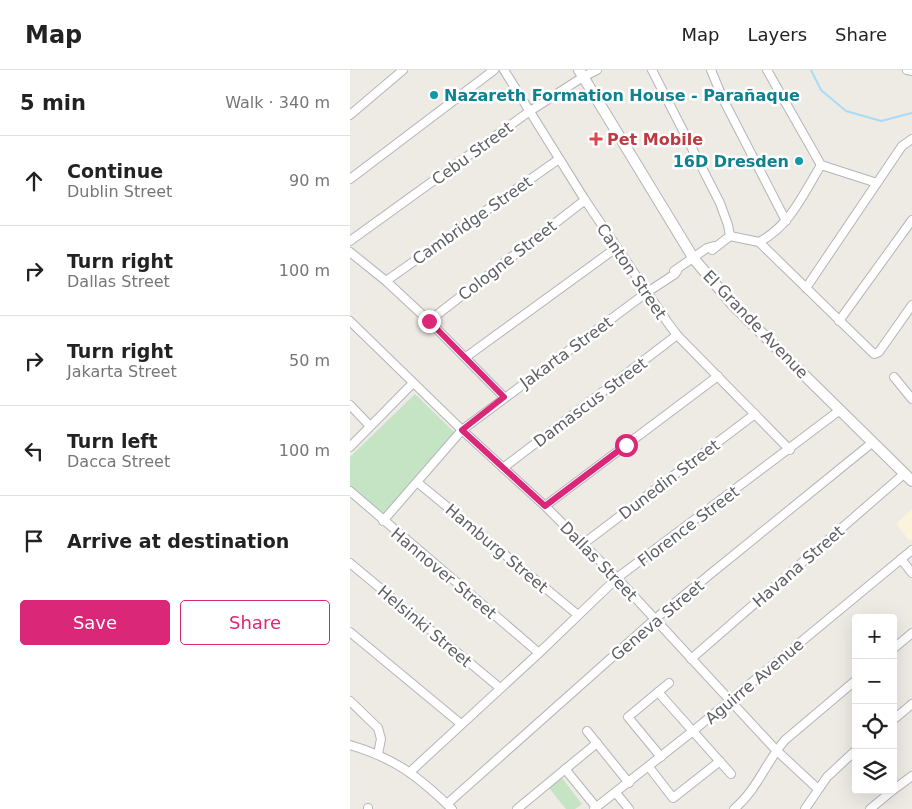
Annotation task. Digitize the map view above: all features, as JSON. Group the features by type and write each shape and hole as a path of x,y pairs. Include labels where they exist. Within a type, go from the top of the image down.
{"street":[{"path":"350,115 403,70"},
{"path":"350,180 494,70"},
{"name":"Canton Street","path":"504,70 616,248 677,336 790,450"},
{"name":"Cebu Street","path":"350,241 581,73 597,70"},
{"path":"652,70 720,203 730,236 759,242 874,354 879,352 912,305"},
{"path":"712,70 724,99 786,221"},
{"path":"767,70 821,166 877,183"},
{"path":"907,70 912,71"},
{"name":"El Grande Avenue","path":"581,73 698,256 733,305 908,477"},
{"path":"806,288 902,146 912,139"},
{"name":"Cambridge Street","path":"386,281 559,159"},
{"path":"759,242 778,230 786,221 821,166"},
{"name":"Cologne Street","path":"429,321 585,200"},
{"path":"839,321 912,220"},
{"name":"Jakarta Street","path":"383,521 462,430 667,276 730,236"},
{"path":"466,356 616,248"},
{"path":"350,252 386,281 429,321 466,356 504,397"},
{"name":"Dallas Street","path":"350,321 462,430 545,506 617,578 776,750 818,789"},
{"name":"Damascus Street","path":"503,468 677,336"},
{"path":"545,506 718,376"},
{"path":"894,378 911,396"},
{"path":"350,448 413,383"},
{"path":"350,405 370,426"},
{"name":"Florence Street","path":"410,772 617,578 790,450 840,410"},
{"name":"Dunedin Street","path":"583,544 755,414"},
{"name":"Geneva Street","path":"449,807 655,620 873,442"},
{"name":"Havana Street","path":"691,659 908,477"},
{"name":"Hamburg Street","path":"417,482 578,615"},
{"name":"Hannover Street","path":"350,492 539,653"},
{"name":"Aguirre Avenue","path":"595,808 649,767 912,550"},
{"path":"901,560 912,572"},
{"name":"Helsinki Street","path":"350,563 500,688"},
{"path":"350,632 461,724"},
{"path":"897,646 912,633"},
{"path":"734,809 747,797 755,786 776,750 798,728 852,683"},
{"path":"660,757 628,717 669,684"},
{"path":"658,692 731,774"},
{"path":"350,701 378,728 380,739 378,754"},
{"path":"897,717 912,704"},
{"path":"588,731 629,783"},
{"path":"517,809 597,743"},
{"path":"350,745 378,754 410,772 449,807"},
{"path":"805,809 818,789 852,754"},
{"path":"649,767 673,798 720,761"},
{"path":"565,769 595,808"},
{"path":"897,787 912,776"},
{"path":"616,793 629,809"},
{"path":"870,809 888,794"}],"shaded area":[{"path":"912,509 912,539 910,541 896,524"}],"green space":[{"path":"415,394 456,434 384,519 350,487 350,457"},
{"path":"562,778 582,804 575,809 566,809 549,788"}],"waterway":[{"path":"811,70 821,90 846,111 881,121 912,113"}],"place":[{"name":"Nazareth Formation House - Parañaque","path":"434,95"},
{"name":"Pet Mobile","path":"596,139"},
{"name":"16D Dresden","path":"799,161"}],"route":[{"path":"429,321 466,356 504,397 462,430 545,506 626,445"}]}
